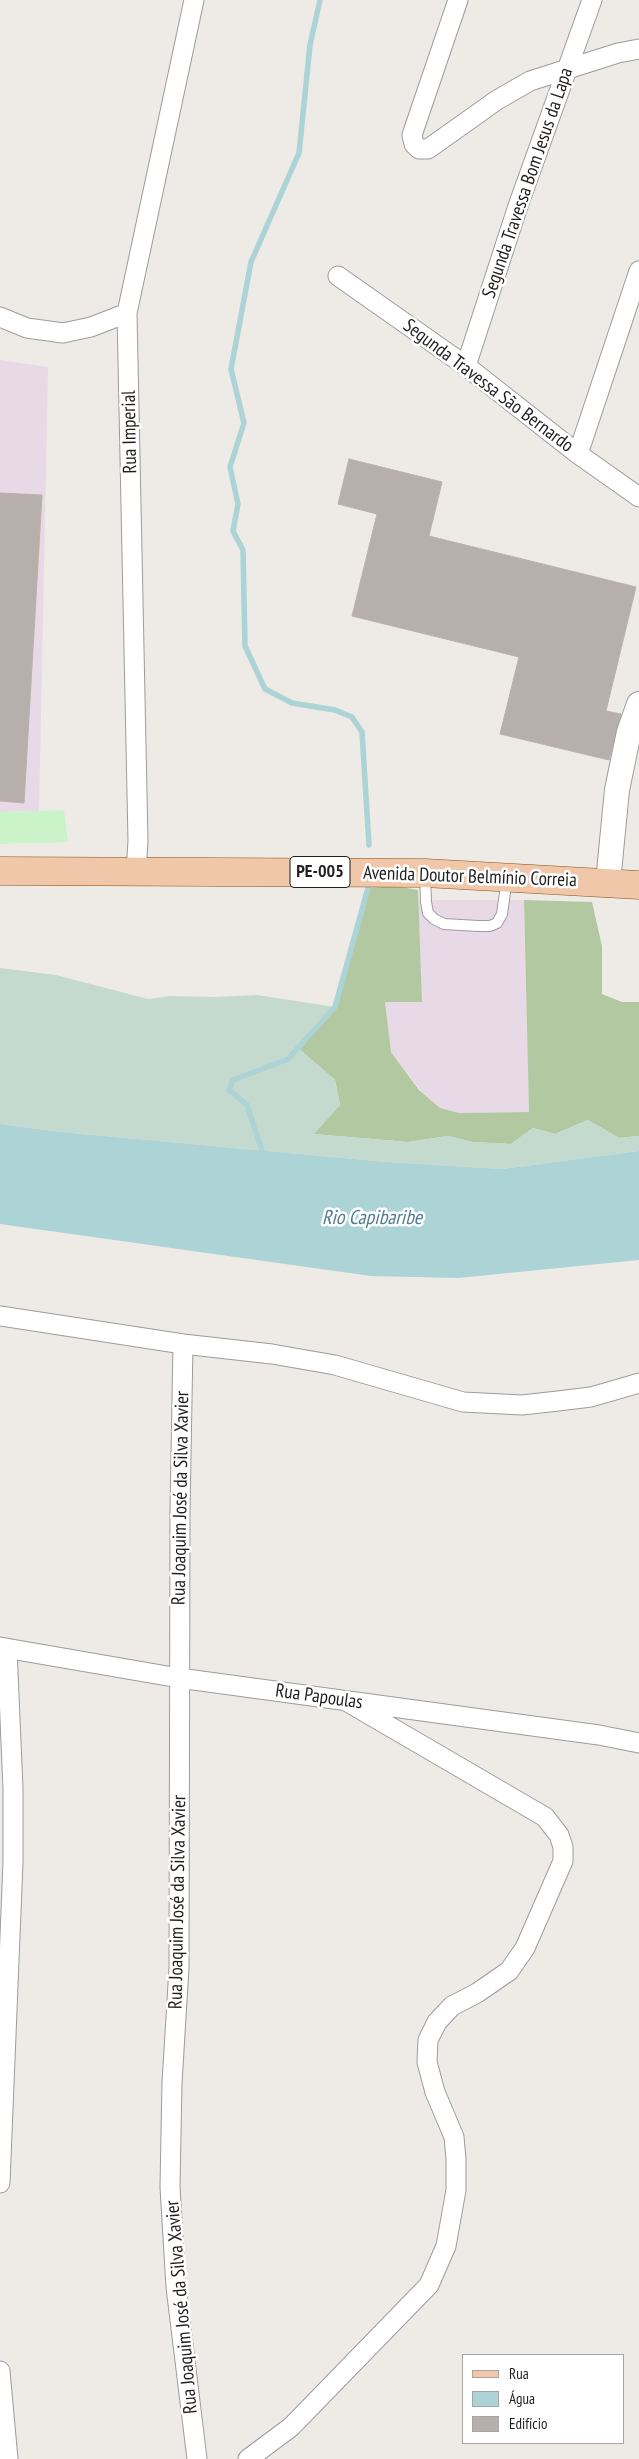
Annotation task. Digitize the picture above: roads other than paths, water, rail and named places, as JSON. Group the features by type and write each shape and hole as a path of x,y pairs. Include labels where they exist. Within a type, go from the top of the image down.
{"main road":[{"name":"Avenida Doutor Belmínio Correia","path":"0,871 425,873 639,885"}],"street":[{"name":"Rua Imperial","path":"136,872 138,841 127,313 194,0"},
{"path":"458,0 416,122 412,140 416,147 423,150 497,100 530,81 546,74 567,70 618,53 639,49"},
{"name":"Segunda Travessa Bom Jesus da Lapa","path":"466,366 518,206 592,0"},
{"path":"578,454 639,271"},
{"name":"Segunda Travessa São Bernardo","path":"338,276 466,366 578,454 639,497"},
{"path":"0,317 27,328 63,333 91,327 127,313"},
{"path":"608,882 617,790 629,732 639,704"},
{"path":"0,1316 183,1344 272,1354 335,1365 463,1402 489,1405 522,1405 591,1397 639,1383"},
{"name":"Rua Joaquim José da Silva Xavier","path":"183,1344 179,1678 179,1968 172,2082 170,2187 176,2287 197,2459"},
{"path":"0,2183 13,1862 13,1788 4,1648"},
{"name":"Rua Papoulas","path":"4,1648 179,1678 639,1743"},
{"path":"248,2459 291,2427 429,2285 446,2246 456,2190 456,2159 454,2136 435,2092 427,2062 428,2040 437,2022 452,2006 477,1993 509,1971 525,1948 563,1862 563,1846 559,1835 544,1817 346,1701"},
{"path":"0,2371 8,2459"}],"lane":[{"path":"425,873 426,907 428,913 434,919 444,924 490,926 497,923 502,914 507,878"}],"water":[{"name":"Rio Capibaribe","path":"0,1124 61,1132 387,1162 502,1169 639,1151 639,1260 458,1278 371,1276 0,1224"}],"waterway":[{"path":"320,0 310,45 299,153 251,262 231,369 244,423 230,467 238,504 233,531 243,550 245,646 265,689 292,703 335,710 352,717 362,732 369,845"},
{"path":"264,1157 247,1105 229,1090 233,1080 288,1059 335,1007 368,888"}]}
